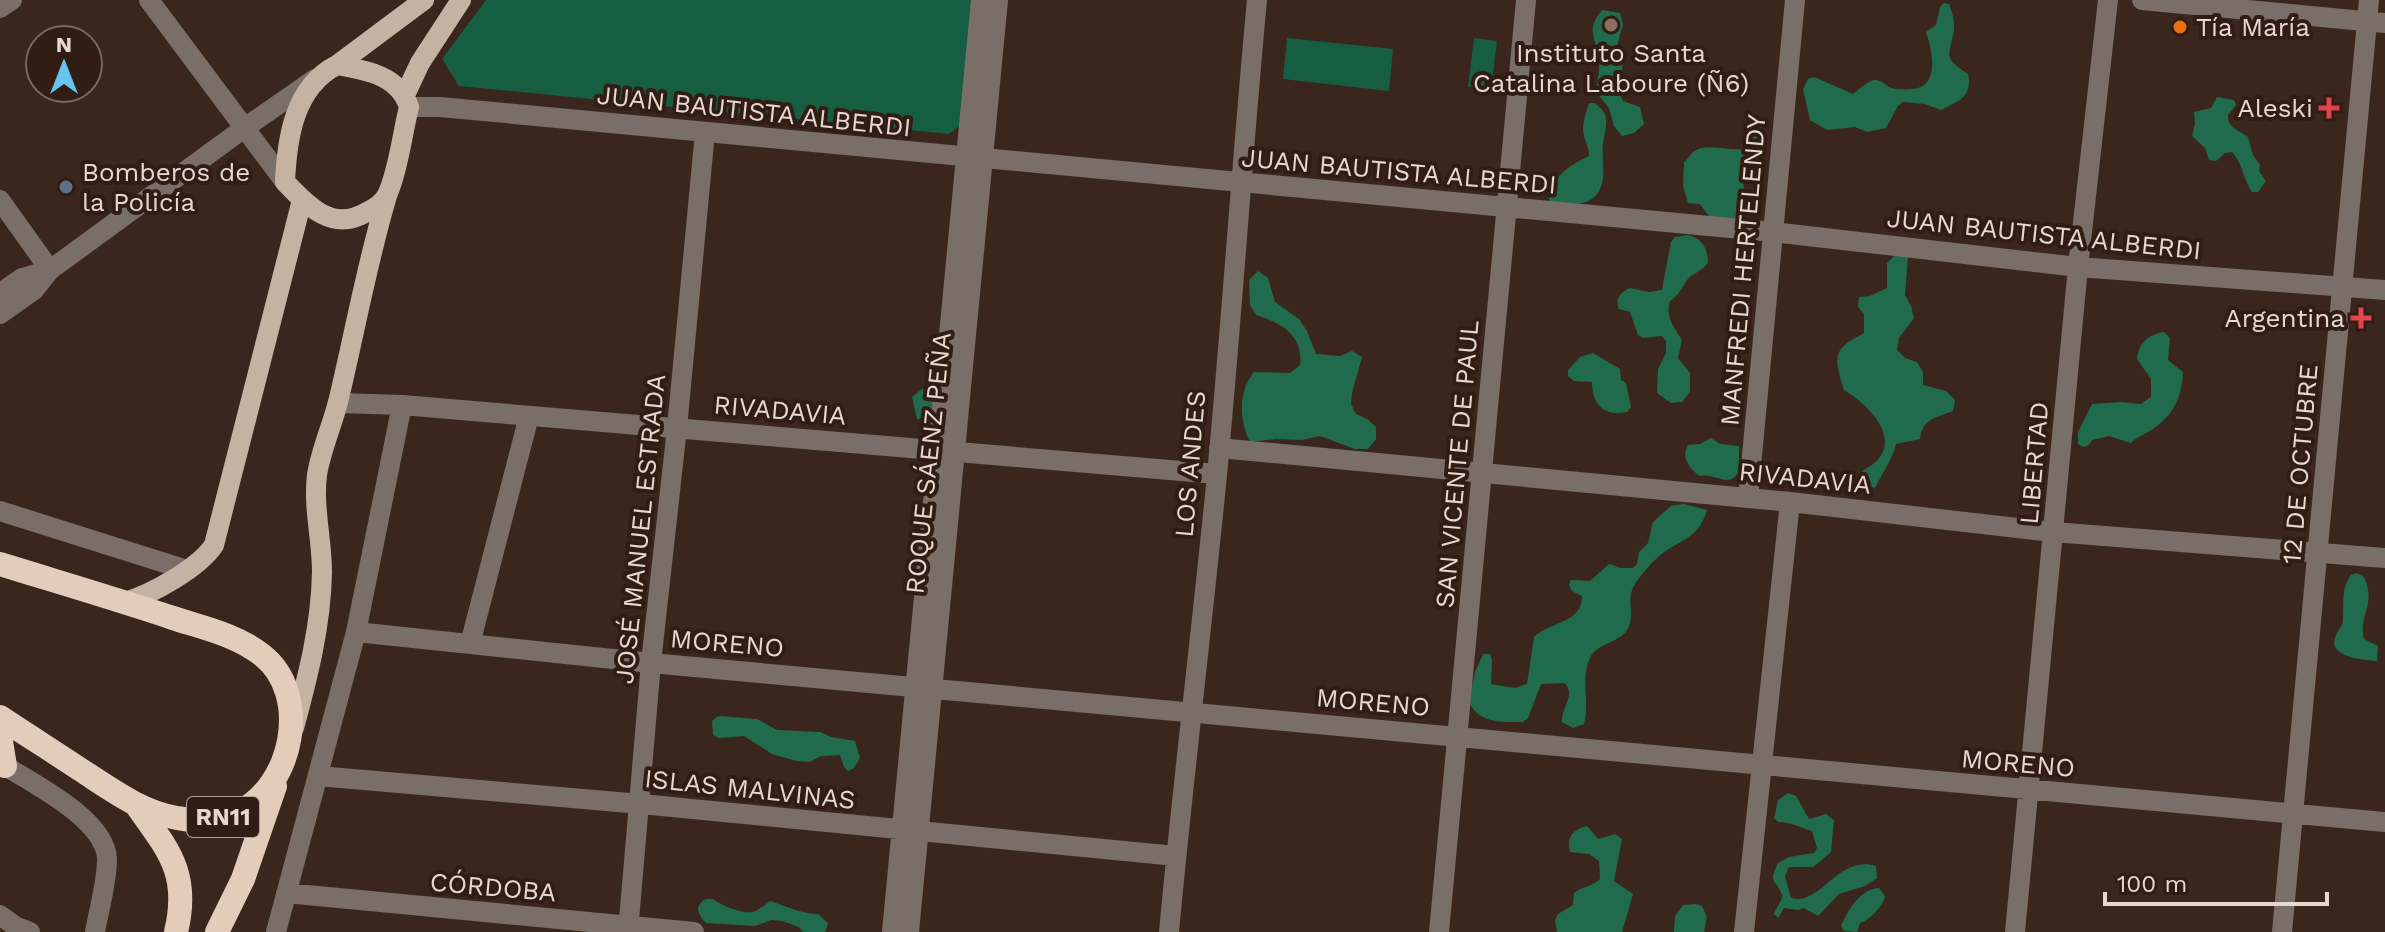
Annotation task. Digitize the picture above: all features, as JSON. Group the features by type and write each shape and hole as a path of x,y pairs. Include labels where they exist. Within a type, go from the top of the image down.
{"highway":[{"name":"RN11","path":"0,564 244,642 265,657 283,679 290,712 288,747 243,879 217,932"},
{"name":"RN11","path":"0,717 137,806 178,819 213,820 236,814 254,803 278,776"},
{"path":"0,735 2,765"},
{"name":"RN11","path":"137,806 171,853 177,871 180,889 176,932"}],"main road":[{"path":"387,196 376,207 350,220 329,218 311,209 285,182 288,142 303,96 315,79 424,0"},
{"path":"288,747 310,671 321,605 322,567 315,502 318,470 338,403 407,101 420,63 461,0"},
{"path":"337,65 377,73 407,101"},
{"path":"125,602 144,596 209,553 219,530 302,200"}],"street":[{"path":"0,8 12,0"},
{"path":"149,0 285,182"},
{"name":"ROQUE SÁENZ PEÑA","path":"975,158 981,0"},
{"name":"ROQUE SÁENZ PEÑA","path":"892,932 910,832 975,158 998,0"},
{"name":"LOS ANDES","path":"1169,932 1217,474 1257,0"},
{"name":"SAN VICENTE DE PAUL","path":"1439,932 1526,0"},
{"name":"MANFREDI HERTELENDY","path":"1748,498 1795,0"},
{"name":"LIBERTAD","path":"2015,932 2078,267 2108,0"},
{"path":"2142,0 2376,22"},
{"name":"12 DE OCTUBRE","path":"2282,932 2342,286 2376,22 2369,0"},
{"path":"0,314 34,290 50,270 315,79"},
{"name":"JUAN BAUTISTA ALBERDI","path":"407,101 440,107 1773,232 2078,267 2385,290"},
{"name":"JOSÉ MANUEL ESTRADA","path":"629,929 651,663 705,132"},
{"path":"0,200 50,270"},
{"path":"0,293 22,278 50,270"},
{"name":"RIVADAVIA","path":"338,403 402,405 1217,474"},
{"path":"276,932 356,632 402,405"},
{"path":"470,644 529,416"},
{"name":"RIVADAVIA","path":"1219,448 1790,502 2053,532 2385,558"},
{"path":"1744,932 1790,502"},
{"path":"0,511 187,570"},
{"name":"MORENO","path":"356,632 651,663 2385,822"},
{"path":"2,765 81,815 97,833 107,857 95,932"},
{"name":"ISLAS MALVINAS","path":"318,776 1176,856"},
{"name":"ROQUE SÁENZ PEÑA","path":"909,932 910,832"},
{"name":"CÓRDOBA","path":"286,893 629,929 694,932"},
{"path":"0,915 30,932"}],"green space":[{"path":"486,0 976,0 967,120 949,134 459,86 442,59"},
{"path":"1943,3 1949,4 1954,20 1949,55 1968,74 1968,88 1963,97 1941,110 1925,104 1903,102 1886,128 1867,132 1855,127 1827,130 1810,120 1803,89 1808,79 1814,77 1853,94 1874,80 1898,89 1920,87 1927,82 1932,59 1926,32 1936,25"},
{"path":"1602,10 1620,13 1623,25 1616,49 1623,59 1620,95 1623,101 1640,107 1644,124 1634,133 1622,136 1614,126 1609,108 1597,93 1599,63 1593,30"},
{"path":"1287,38 1393,49 1389,91 1283,79"},
{"path":"1474,38 1497,41 1491,90 1468,87"},
{"path":"2217,97 2234,100 2236,105 2228,115 2229,123 2248,137 2253,155 2260,165 2259,171 2266,181 2258,192 2252,192 2232,152 2225,153 2216,161 2209,160 2205,148 2192,136 2194,112 2211,108"},
{"path":"1589,103 1595,103 1606,118 1600,188 1592,198 1581,203 1549,204 1552,187 1561,174 1589,156 1583,128"},
{"path":"1751,120 1759,120 1763,131 1763,148 1748,162 1743,174 1747,214 1734,221 1711,219 1700,204 1688,203 1683,186 1684,162 1698,149 1741,149"},
{"path":"1688,235 1703,245 1708,263 1689,278 1670,301 1669,317 1682,340 1678,358 1690,373 1690,392 1682,402 1671,403 1657,393 1658,369 1666,353 1666,341 1662,336 1643,338 1638,335 1630,312 1619,309 1618,299 1630,288 1649,292 1662,290 1671,242 1675,237"},
{"path":"1896,254 1908,257 1905,295 1914,318 1899,338 1897,350 1905,358 1917,362 1923,372 1923,385 1946,391 1955,400 1953,411 1927,423 1920,439 1896,444 1875,488 1863,484 1862,471 1876,462 1883,451 1885,440 1882,429 1866,407 1844,390 1837,362 1846,344 1864,333 1864,314 1858,307 1859,297 1870,296 1887,288 1887,263"},
{"path":"1258,271 1268,278 1275,302 1299,319 1316,354 1340,356 1352,351 1362,357 1351,404 1356,414 1376,427 1376,439 1368,449 1355,449 1320,436 1302,440 1250,442 1242,406 1245,388 1254,372 1290,373 1300,365 1294,338 1282,326 1256,315 1250,305 1249,280"},
{"path":"2164,332 2170,338 2168,360 2183,372 2179,397 2171,411 2160,424 2131,443 2109,436 2092,440 2083,447 2078,444 2078,432 2092,404 2141,404 2151,397 2151,379 2137,359 2138,353 2145,341"},
{"path":"1593,353 1620,369 1631,407 1627,412 1606,411 1594,397 1592,382 1574,381 1568,376 1568,370 1580,357"},
{"path":"934,387 939,408 929,418 917,419 912,397 922,389"},
{"path":"1711,438 1720,444 1739,446 1739,471 1735,477 1726,480 1700,476 1687,462 1685,454 1688,445 1700,444"},
{"path":"1684,504 1707,510 1703,521 1692,535 1663,553 1646,570 1632,590 1627,630 1598,648 1590,658 1586,674 1584,724 1573,728 1562,722 1569,697 1565,683 1541,684 1528,718 1523,722 1492,720 1473,709 1469,702 1475,672 1483,654 1490,654 1492,660 1491,684 1515,688 1527,684 1534,637 1571,617 1581,605 1582,596 1572,591 1569,585 1571,580 1590,581 1609,564 1633,568 1639,552 1648,543 1653,522 1671,506"},
{"path":"2357,573 2364,577 2369,595 2363,623 2364,639 2378,646 2377,661 2341,653 2334,642 2342,623 2346,585 2351,575"},
{"path":"718,716 757,719 777,730 820,732 855,741 860,758 848,771 840,755 821,756 810,762 772,754 744,736 719,738 713,735 712,721"},
{"path":"1788,793 1796,796 1809,819 1826,814 1834,820 1831,852 1813,867 1789,867 1785,876 1791,898 1801,899 1811,895 1851,867 1863,864 1876,866 1877,878 1865,886 1839,894 1818,916 1804,908 1784,908 1778,918 1774,914 1782,897 1773,879 1778,863 1789,857 1814,853 1817,848 1812,831 1778,822 1774,818 1778,800"},
{"path":"1587,826 1598,839 1615,834 1622,839 1614,881 1633,894 1622,932 1557,932 1555,920 1558,914 1573,905 1574,893 1600,879 1599,861 1589,854 1570,852 1572,834"},
{"path":"1879,888 1885,896 1879,908 1860,923 1857,932 1844,931 1841,926 1856,901 1866,892"},
{"path":"706,899 748,912 770,901 818,914 828,923 825,932 803,932 799,927 783,921 771,920 755,926 706,923 698,910"},
{"path":"1683,905 1702,906 1707,917 1704,932 1674,932 1675,916"}],"place":[{"name":"Instituto Santa Catalina Laboure (Ñ6)","path":"1611,25"},
{"name":"Tía María","path":"2180,27"},
{"name":"Aleski","path":"2329,108"},
{"name":"Bomberos de la Policía","path":"66,187"},
{"name":"Argentina","path":"2361,318"}]}
